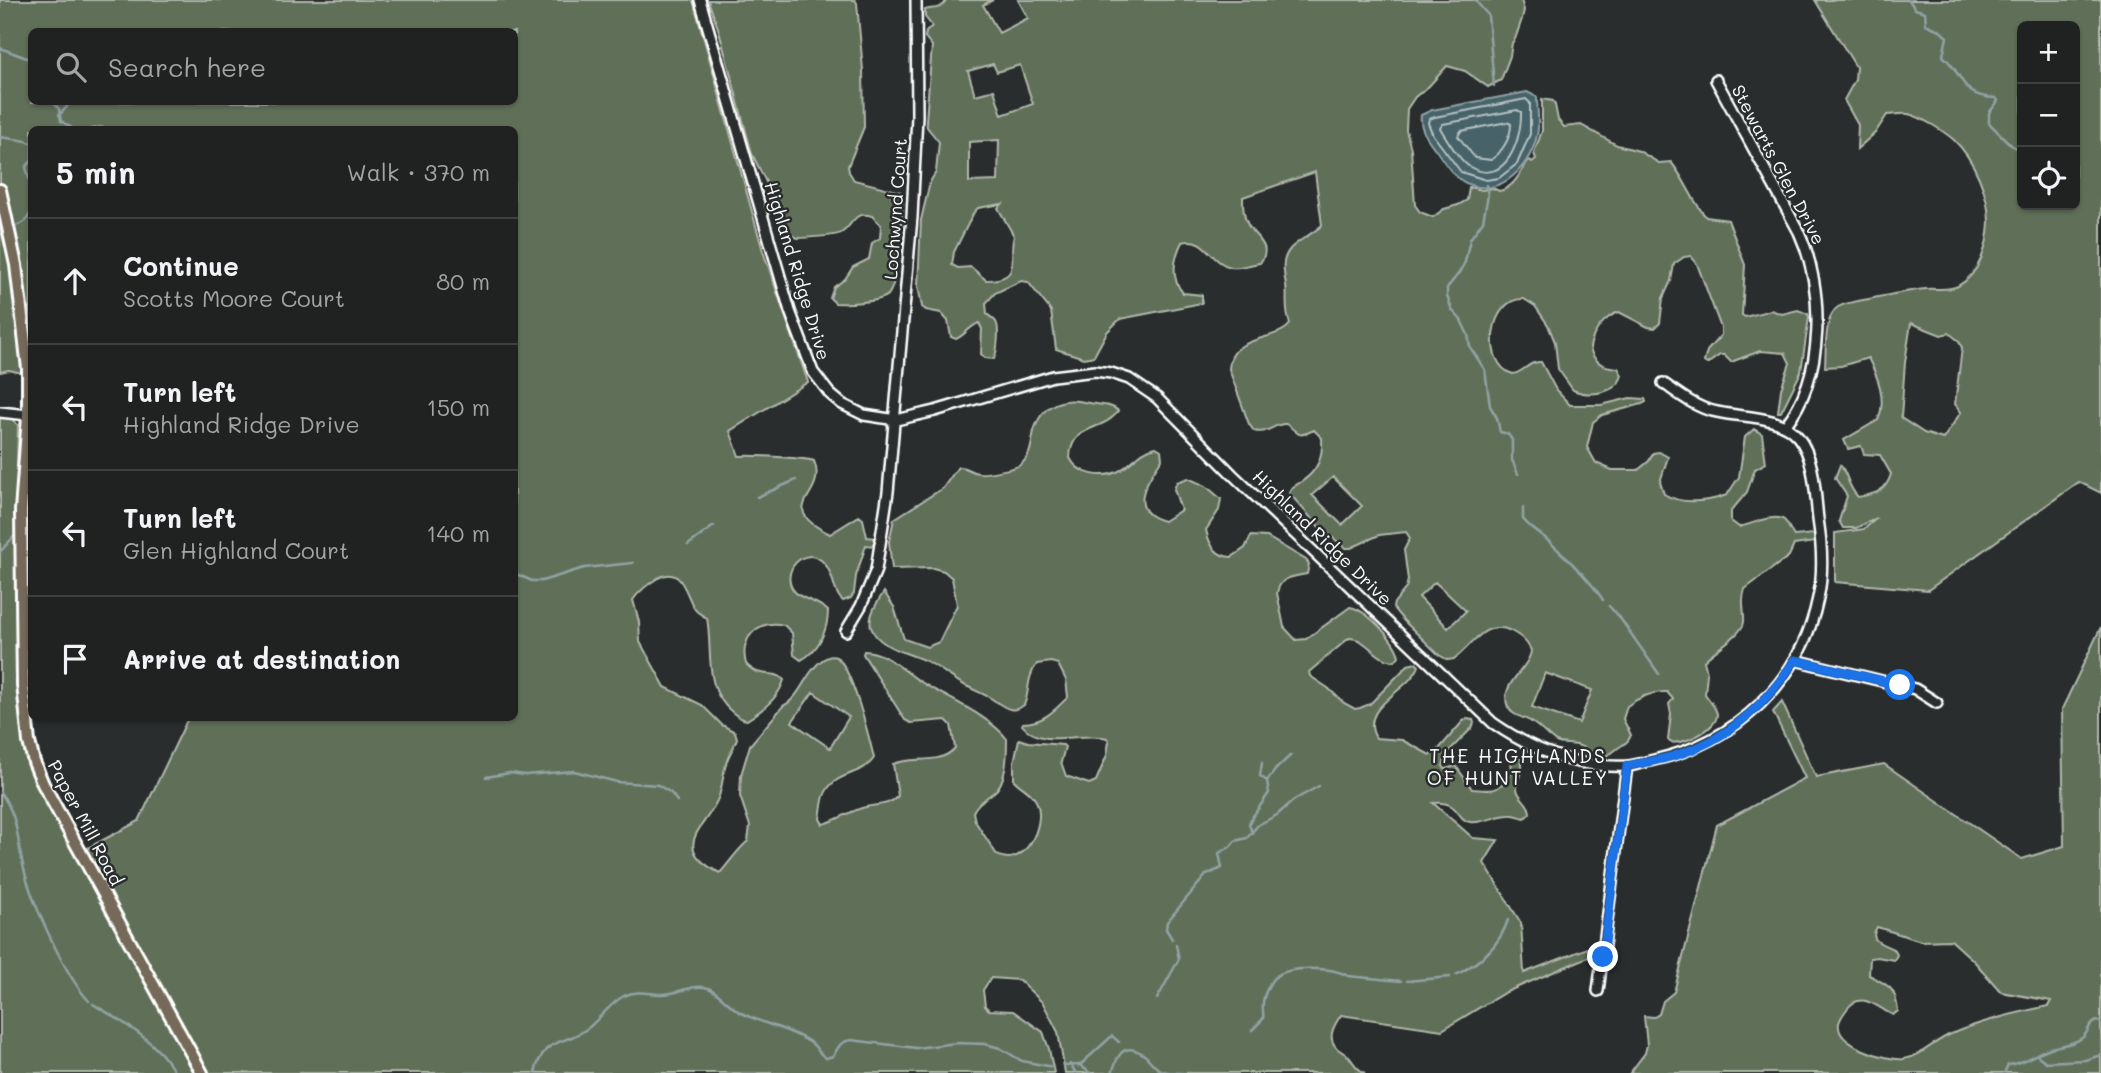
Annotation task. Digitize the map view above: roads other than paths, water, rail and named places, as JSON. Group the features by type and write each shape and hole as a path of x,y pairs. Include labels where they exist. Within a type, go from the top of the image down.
{"main road":[{"name":"Paper Mill Road","path":"0,190 16,265 28,369 21,539 23,685 29,742 34,762 179,1036 202,1073"}],"street":[{"name":"Highland Ridge Drive","path":"700,0 781,284 813,372 830,394 854,411 876,418 896,420 1053,376 1095,372 1111,373 1129,379 1157,398 1232,474 1493,723 1529,746 1563,758 1627,766 1681,754 1746,719 1767,698 1795,660 1815,610 1821,579 1822,549 1807,452 1798,437 1786,426"},
{"name":"Lochwynd Court","path":"846,631 876,570 896,420 916,132 916,0"},
{"name":"Stewarts Glen Drive","path":"1716,80 1808,252 1815,282 1816,318 1810,376 1798,410 1786,426"},
{"path":"1663,383 1704,409 1786,426"},
{"path":"0,412 28,415"},
{"path":"1795,660 1915,689 1937,703"},
{"path":"1598,991 1627,766"}],"water":[{"path":"1527,92 1537,97 1538,126 1533,148 1518,171 1497,185 1484,188 1458,178 1422,129 1421,115 1432,110"}],"waterway":[{"path":"1475,0 1488,15 1494,86"},
{"path":"1909,0 1915,9 1925,12 1926,24 1947,37 1943,56 1969,90 1984,97 1996,98 1998,101 1989,113 1989,123 2017,148"},
{"path":"0,48 28,58"},
{"path":"56,105 61,121 69,126"},
{"path":"59,115 67,105"},
{"path":"0,137 28,142"},
{"path":"28,165 28,175"},
{"path":"1486,185 1488,195 1483,221 1470,239 1465,262 1447,288 1447,296 1452,310 1461,320 1468,335 1470,347 1485,370 1490,406 1497,418 1500,432 1508,434 1512,440 1512,460 1518,474"},
{"path":"14,227 28,217"},
{"path":"757,497 796,480"},
{"path":"1523,508 1525,522 1576,567 1603,600"},
{"path":"688,545 714,526"},
{"path":"0,552 16,534"},
{"path":"518,575 532,581 542,581 584,568 633,563"},
{"path":"1609,606 1659,674"},
{"path":"1267,781 1291,755"},
{"path":"1252,833 1249,824 1251,819 1269,793 1267,781 1260,776 1262,763"},
{"path":"486,777 510,773 525,775 574,771 617,782 658,785 671,793 677,801"},
{"path":"1172,939 1166,929 1167,922 1206,875 1222,868 1219,853 1235,841 1247,838 1258,825 1319,786"},
{"path":"0,792 14,820 24,869 42,919 60,958 89,1001"},
{"path":"1456,975 1488,953 1508,920"},
{"path":"1157,999 1179,959 1176,945"},
{"path":"1252,1030 1263,1019 1263,1000 1271,982 1280,974 1289,971 1321,969 1348,976 1401,981"},
{"path":"1407,981 1450,977"},
{"path":"535,1073 539,1061 549,1047 588,1028 624,996 636,993 665,994 699,987 711,989 747,1016 803,1038 826,1058 833,1056 842,1044 851,1040 916,1048 957,1043 985,1044 1000,1048 1022,1061 1053,1067"},
{"path":"93,1004 149,1042 175,1073"},
{"path":"2004,1073 2008,1065 2050,1048 2074,1042 2084,1036 2091,1024 2097,1021 2101,1023"},
{"path":"1080,1065 1112,1036 1119,1042"},
{"path":"1112,1073 1118,1057 1130,1049 1143,1054 1160,1070 1182,1073"},
{"path":"2038,1056 2046,1062 2085,1060 2101,1055"},
{"path":"1070,1064 1076,1073"},
{"path":"1064,1066 1080,1065 1090,1073"},
{"path":"466,1073 484,1073"}],"district":[{"name":"THE HIGHLANDS OF HUNT VALLEY","path":"1518,767"}]}
